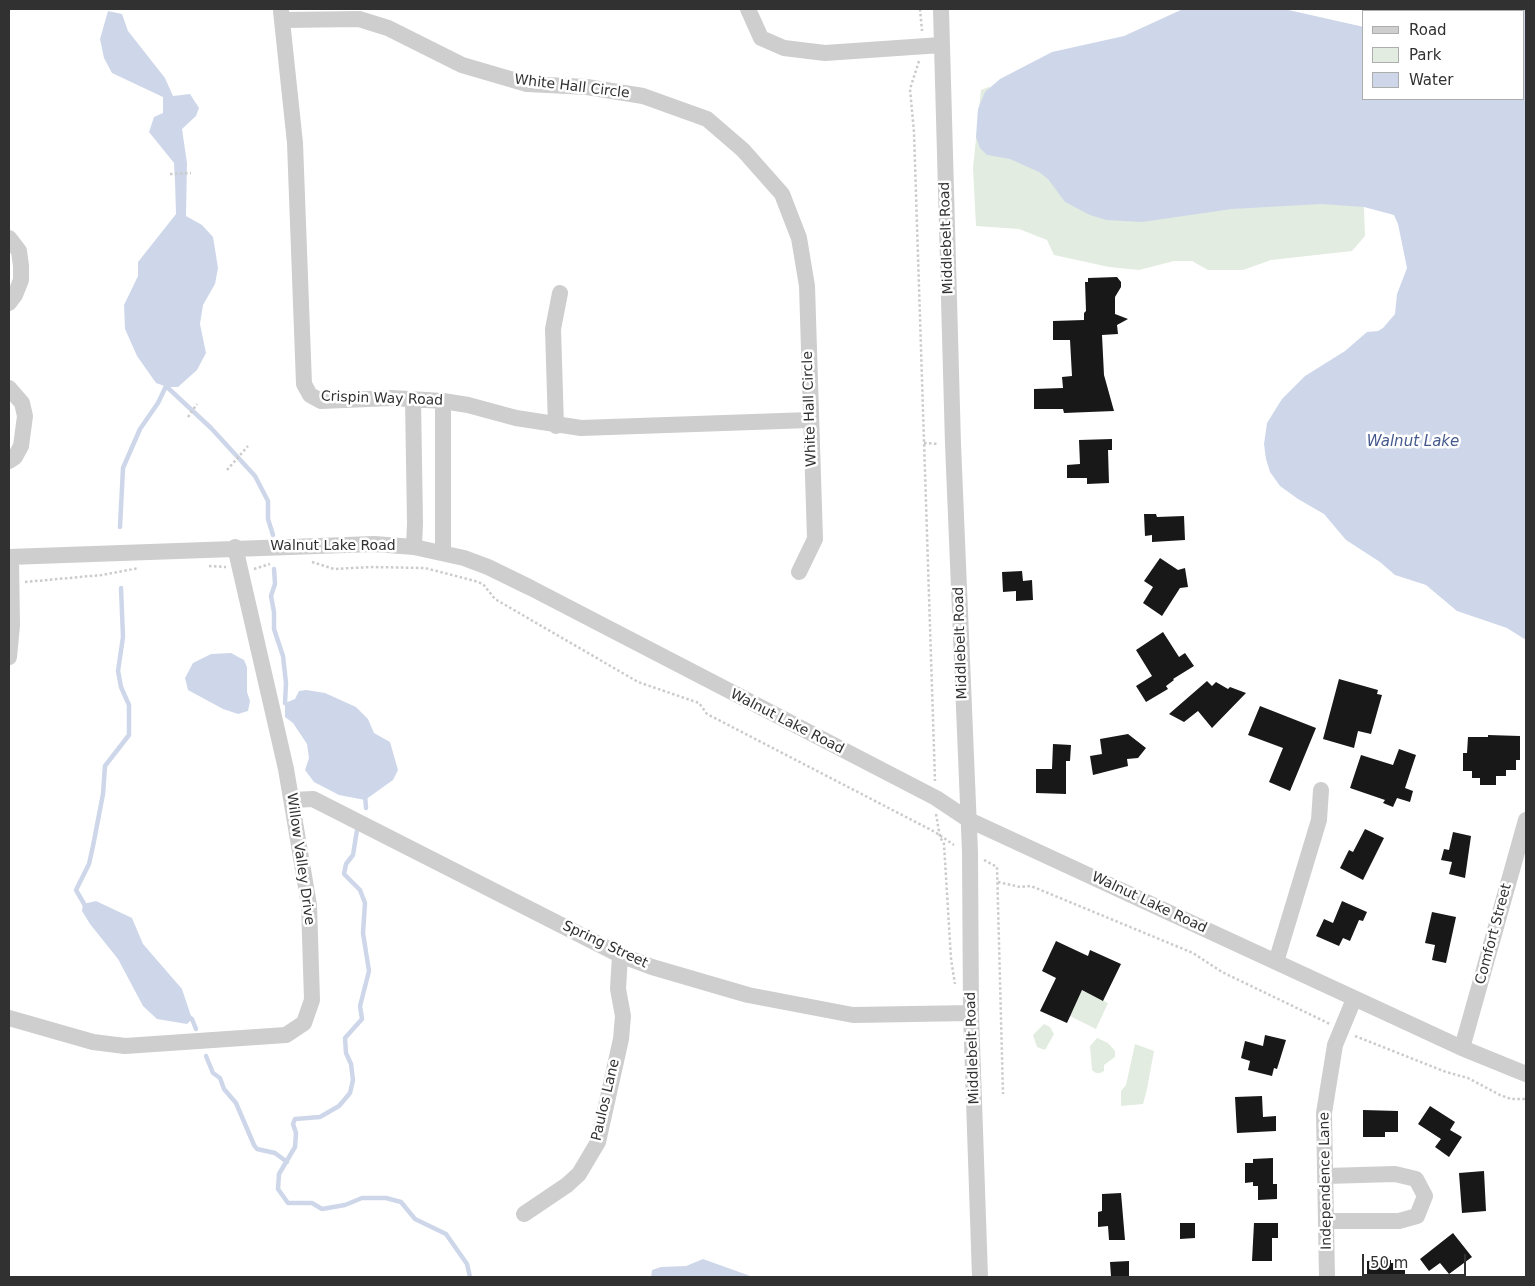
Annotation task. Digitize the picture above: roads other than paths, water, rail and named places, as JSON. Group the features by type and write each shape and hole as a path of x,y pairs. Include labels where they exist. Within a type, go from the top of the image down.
{"street":[{"path":"748,9 761,38 784,48 825,53 941,45"},
{"name":"Middlebelt Road","path":"941,9 953,444 970,852 971,1013 980,1277"},
{"name":"Crispin Way Road","path":"282,14 295,143 306,390 310,396 321,400 443,400 556,426 581,428 810,420"},
{"name":"White Hall Circle","path":"282,14 360,19 388,28 462,65 527,84 587,87 643,96 707,120 743,150 782,194 800,238 807,286 815,539 799,572"},
{"path":"9,238 18,251 22,266 21,280 15,295 9,303"},
{"path":"556,426 553,329 560,293"},
{"path":"9,388 22,403 25,416 21,446 15,457 9,461"},
{"path":"413,399 416,523 414,547"},
{"path":"443,400 443,552"},
{"name":"Walnut Lake Road","path":"10,557 365,544 414,547 443,552 488,567 936,798 969,820 1354,999 1462,1048 1526,1074"},
{"name":"Willow Valley Drive","path":"9,1018 93,1042 125,1046 286,1036 304,1023 312,1000 309,905 292,800 235,548"},
{"path":"9,657 12,625 10,557"},
{"path":"1276,962 1319,820 1321,790"},
{"name":"Spring Street","path":"292,800 313,799 620,955 748,996 853,1015 971,1013"},
{"name":"Comfort Street","path":"1462,1048 1526,820"},
{"name":"Paulos Lane","path":"524,1214 567,1185 579,1174 598,1142 623,1016 618,989 620,955"},
{"name":"Independence Lane","path":"1327,1277 1324,1113 1335,1045 1354,999"},
{"path":"1326,1176 1394,1174 1416,1179 1425,1196 1417,1216 1399,1220 1326,1221"}],"water":[{"name":"Walnut Lake","path":"1183,9 1284,9 1362,27 1362,100 1525,100 1525,10 1384,9 1526,9 1526,640 1507,628 1457,611 1426,585 1395,575 1380,562 1346,540 1324,514 1280,486 1270,472 1264,444 1267,423 1282,399 1305,376 1345,351 1367,332 1378,331 1383,328 1395,314 1397,294 1407,268 1398,224 1394,215 1364,207 1321,204 1232,209 1142,222 1106,220 1090,215 1065,202 1048,179 1039,172 1010,159 987,155 980,148 976,137 978,109 985,92 1000,79 1052,52 1124,36"},
{"path":"108,11 122,14 128,31 165,78 173,96 190,94 199,108 196,116 182,129 187,163 186,216 202,225 213,237 218,268 215,284 203,305 200,324 206,353 197,370 178,387 167,387 156,383 137,356 125,329 124,305 138,276 138,262 176,214 175,181 174,163 149,132 154,117 163,113 163,97 112,73 104,58 100,39"},
{"path":"231,653 244,660 247,667 247,692 250,701 248,711 238,714 223,709 188,690 185,678 193,663 211,654"},
{"path":"306,690 325,693 356,707 368,719 374,733 390,742 398,770 393,780 365,800 339,795 314,782 305,770 309,758 307,744 293,723 285,717 285,703 295,699 299,691"},
{"path":"96,901 132,918 143,944 182,989 192,1019 187,1024 157,1019 143,1006 118,959 82,911 83,904"},
{"path":"703,1259 753,1277 651,1277 652,1270 661,1267 686,1266"}],"waterway":[{"path":"120,527 123,468 140,429 158,403 168,382"},
{"path":"167,387 211,428 255,476 268,501 268,519 273,535"},
{"path":"274,569 275,584 271,596 274,612 274,629 283,656 286,683 285,703 290,706"},
{"path":"87,909 76,890 89,864 103,794 105,766 129,735 129,705 121,687 118,671 123,637 121,588"},
{"path":"365,795 366,808"},
{"path":"357,830 353,855 346,864 344,874 360,890 365,903 363,933 369,971 360,1006 362,1019 345,1038 346,1053 351,1064 353,1080 350,1093 339,1106 320,1117 295,1119 293,1124 296,1133 295,1147 279,1174 278,1189 288,1203 312,1203 322,1209 345,1205 362,1198 386,1198 401,1202 415,1219 446,1234 467,1264 470,1277"},
{"path":"188,1016 192,1019 196,1029"},
{"path":"206,1056 213,1073 220,1078 224,1089 236,1103 257,1149 275,1153 287,1162"}]}
